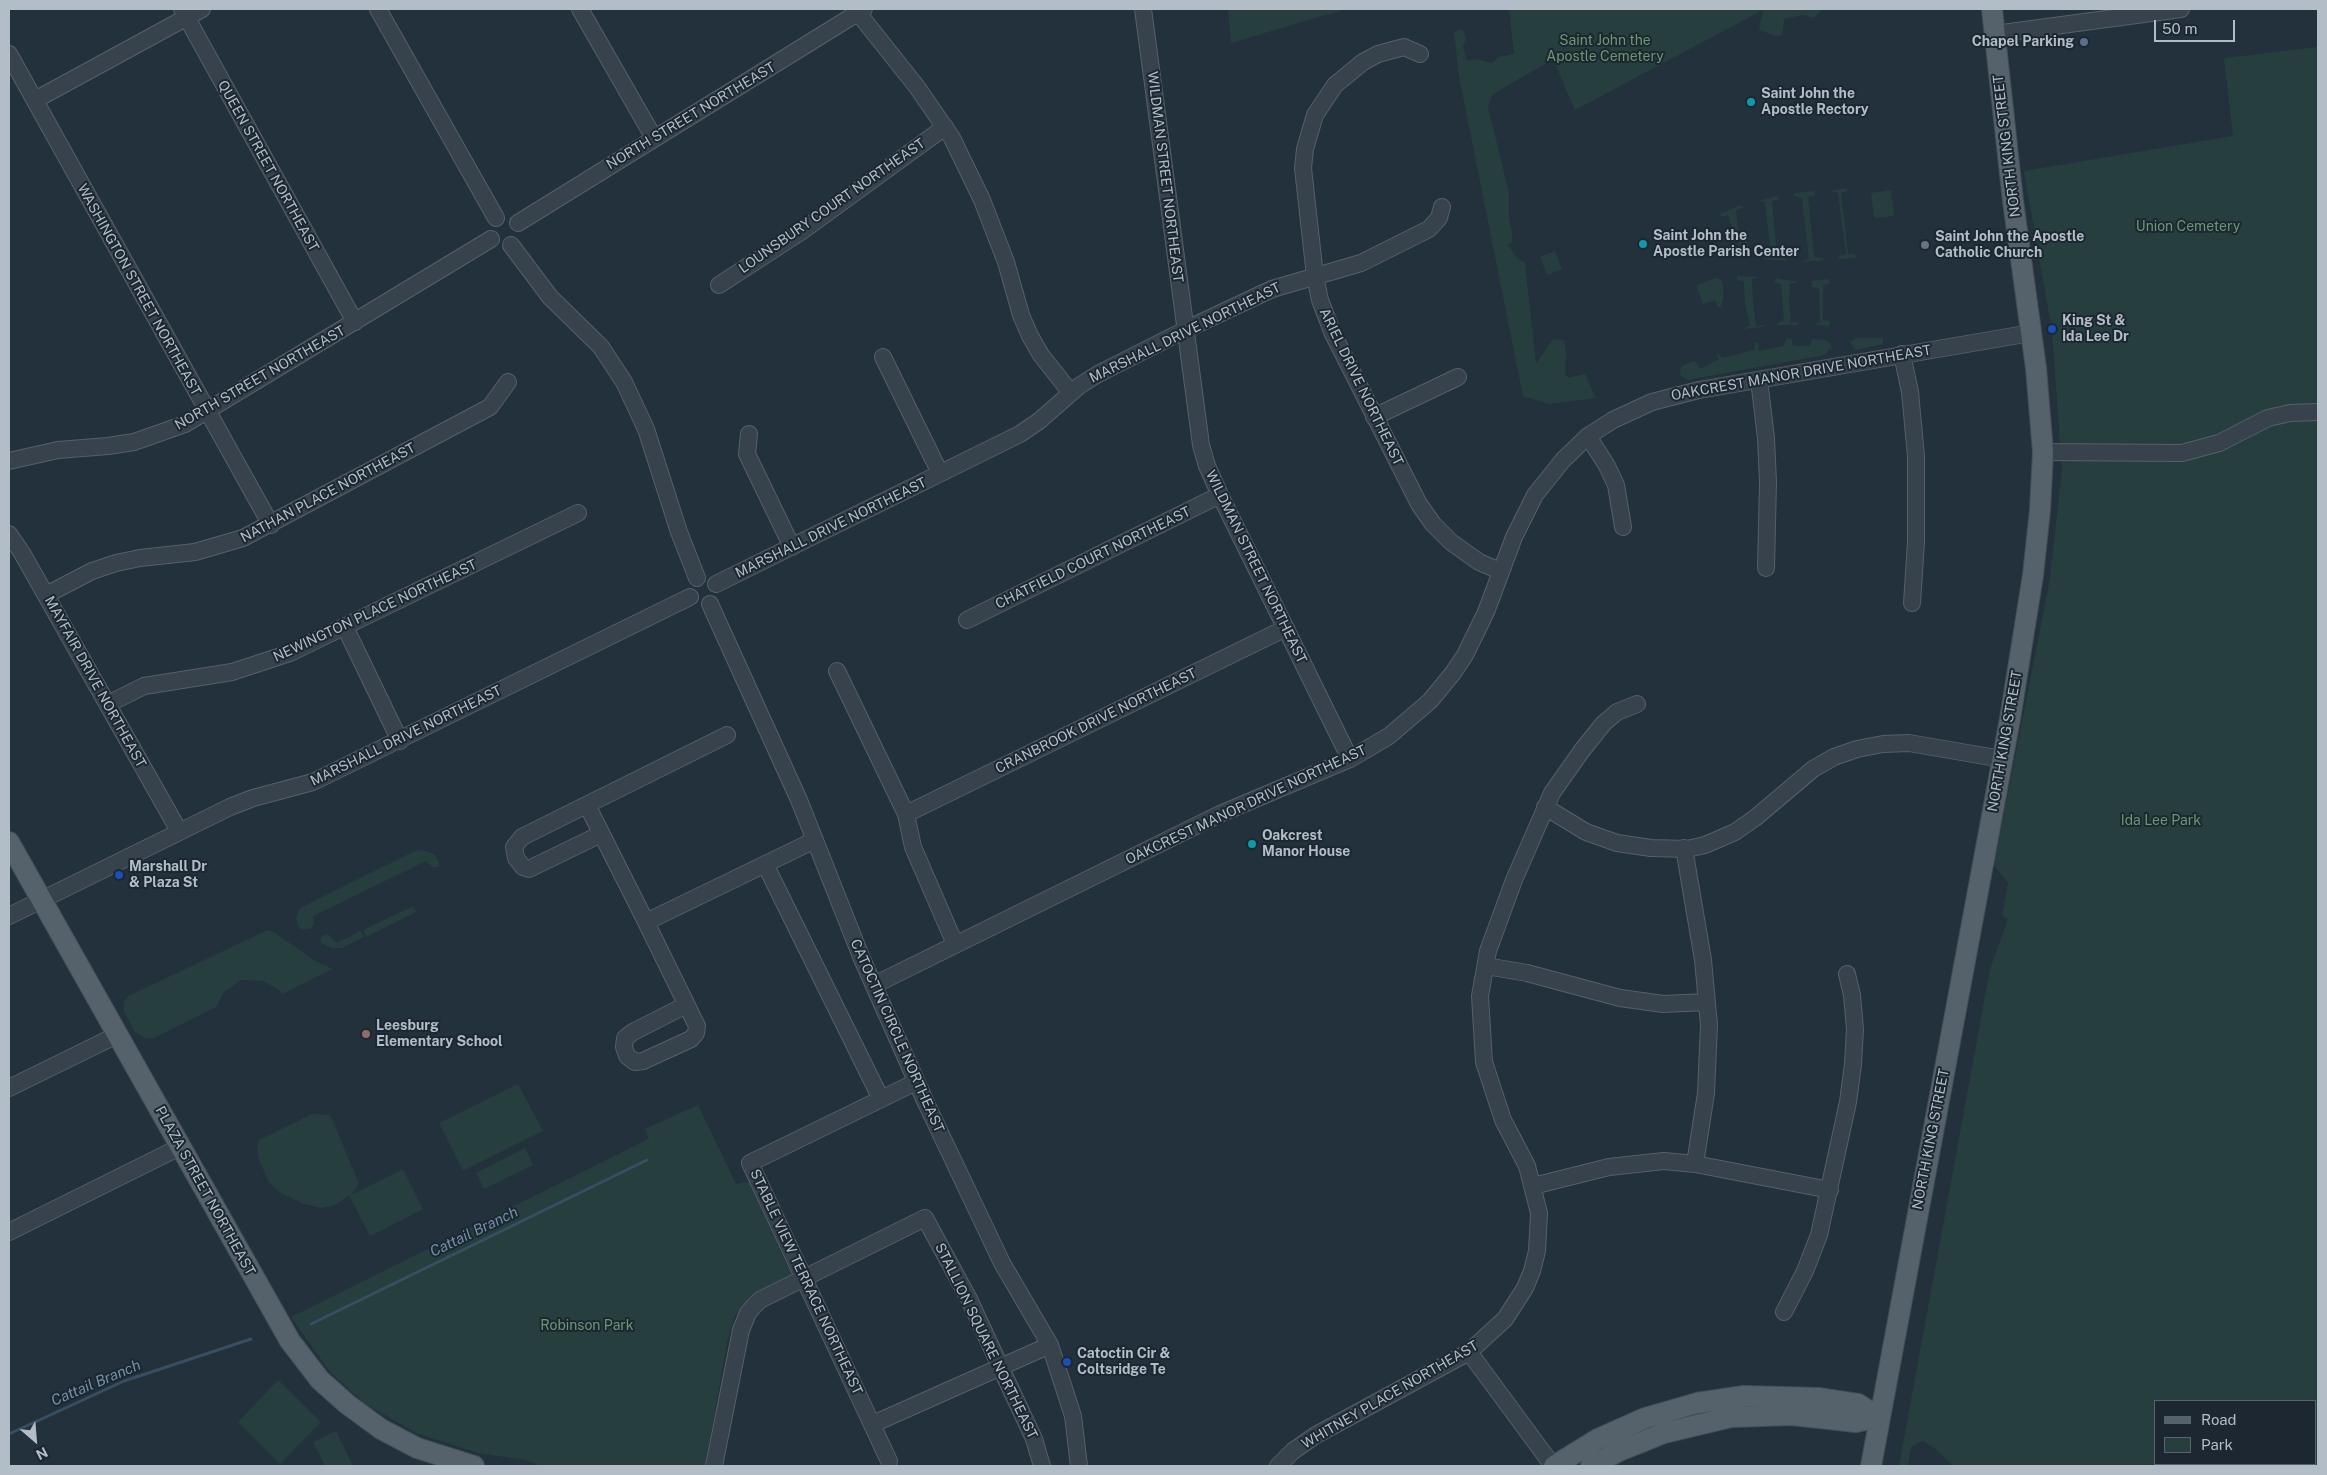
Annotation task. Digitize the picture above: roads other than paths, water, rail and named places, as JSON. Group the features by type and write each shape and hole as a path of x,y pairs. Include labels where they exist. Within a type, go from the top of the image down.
{"main road":[{"name":"NORTH KING STREET","path":"1871,1466 1878,1417 2002,759 2033,575 2043,452 2031,333 2013,201 1992,9"},
{"name":"PLAZA STREET NORTHEAST","path":"9,842 117,1035 182,1146 290,1342 320,1380 346,1404 382,1429 417,1448 474,1466"},
{"path":"1554,1466 1598,1439 1645,1418 1697,1404 1744,1396 1810,1398 1858,1404 1878,1417"},
{"path":"1591,1466 1619,1451 1664,1433 1731,1416 1792,1415 1856,1422 1878,1417"}],"street":[{"path":"35,100 184,13 202,9"},
{"path":"378,9 496,218"},
{"path":"580,9 654,138"},
{"name":"WILDMAN STREET NORTHEAST","path":"1143,9 1185,330 1201,445 1206,466 1350,759"},
{"path":"1995,34 2181,9"},
{"path":"859,10 945,127 982,200 1006,262 1021,315 1030,336 1041,355 1071,393"},
{"name":"NORTH STREET NORTHEAST","path":"518,223 859,10"},
{"name":"QUEEN STREET NORTHEAST","path":"184,13 355,322"},
{"name":"ARIEL DRIVE NORTHEAST","path":"1420,54 1404,47 1378,54 1363,62 1335,85 1315,115 1304,149 1303,168 1315,276 1328,322 1419,504 1433,524 1451,542 1479,562 1500,571"},
{"name":"WASHINGTON STREET NORTHEAST","path":"9,54 271,525"},
{"name":"LOUNSBURY COURT NORTHEAST","path":"719,285 802,231 945,127"},
{"name":"MARSHALL DRIVE NORTHEAST","path":"716,584 1020,434 1098,374 1185,330 1272,289 1361,263 1429,229 1439,218 1442,207"},
{"path":"508,216 518,223 519,235 511,245 502,246 491,239 489,228 496,218 508,216"},
{"name":"NORTH STREET NORTHEAST","path":"9,461 58,450 134,442 162,434 207,412 491,239"},
{"path":"511,245 550,298 601,347 624,382 646,429 679,532 697,578"},
{"name":"OAKCREST MANOR DRIVE NORTHEAST","path":"874,985 1220,814 1350,759 1389,736 1430,700 1453,673 1465,655 1486,612 1524,512 1534,495 1563,460 1588,436 1613,420 1659,400 1699,390 2031,333"},
{"path":"1902,354 1910,392 1916,456 1916,542 1912,603"},
{"path":"883,357 940,474"},
{"path":"1374,417 1458,377"},
{"path":"1758,380 1766,438 1768,482 1766,568"},
{"name":"NATHAN PLACE NORTHEAST","path":"46,595 92,571 116,564 219,547 271,525 490,407 508,382"},
{"path":"2043,452 2182,453 2219,443 2268,418 2290,413 2318,412"},
{"path":"749,434 747,454 792,548"},
{"path":"1588,436 1608,466 1616,486 1623,527"},
{"name":"CHATFIELD COURT NORTHEAST","path":"966,620 1220,495"},
{"name":"NEWINGTON PLACE NORTHEAST","path":"108,704 144,686 213,676 262,664 290,653 578,513"},
{"name":"MAYFAIR DRIVE NORTHEAST","path":"9,534 22,553 179,831"},
{"path":"706,576 716,584 717,595 710,604 698,605 690,597 690,586 697,578 706,576"},
{"name":"MARSHALL DRIVE NORTHEAST","path":"9,916 230,807 253,798 313,782 400,741 690,597"},
{"name":"CATOCTIN CIRCLE NORTHEAST","path":"710,604 815,840 916,1082 1002,1263 1050,1345 1073,1416 1079,1466"},
{"path":"345,627 400,741"},
{"name":"CRANBROOK DRIVE NORTHEAST","path":"906,814 1286,628"},
{"path":"837,671 906,814 913,847 955,944"},
{"name":"WHITNEY PLACE NORTHEAST","path":"1278,1466 1293,1451 1316,1435 1469,1352 1505,1319 1525,1288 1532,1271 1540,1231 1539,1213 1534,1186 1527,1166 1494,1096 1484,1062 1480,996 1496,925 1545,808 1583,748 1604,723 1617,712 1637,704"},
{"path":"602,834 529,869 523,867 516,858 514,847 522,837 728,735"},
{"path":"1545,808 1586,832 1617,843 1651,848 1687,849 1705,845 1735,832 1755,818 1813,769 1834,757 1857,748 1909,743 2002,759"},
{"path":"587,805 686,1005"},
{"path":"646,922 815,840"},
{"path":"1684,848 1702,955 1707,1002 1708,1069 1695,1164"},
{"path":"765,864 881,1099"},
{"path":"1486,966 1536,975 1620,998 1687,1004 1707,1002"},
{"path":"1784,1312 1813,1253 1830,1190 1853,1064 1854,1012 1848,974"},
{"path":"9,1088 117,1035"},
{"name":"STABLE VIEW TERRACE NORTHEAST","path":"887,1464 873,1424 750,1162 916,1082"},
{"path":"9,1232 182,1146"},
{"path":"1534,1186 1586,1172 1635,1163 1664,1161 1695,1164 1830,1190"},
{"name":"STALLION SQUARE NORTHEAST","path":"804,1278 925,1218 969,1299 1034,1439 1042,1466"},
{"path":"714,1466 744,1321 760,1300 804,1278"},
{"path":"873,1424 1050,1345"},
{"path":"1469,1352 1554,1466"}],"waterway":[{"name":"Cattail Branch","path":"311,1324 647,1160"},
{"name":"Cattail Branch","path":"9,1434 124,1381 251,1339"}],"place":[{"name":"Chapel Parking","path":"2084,42"},
{"name":"Saint John the Apostle Rectory","path":"1751,102"},
{"name":"Saint John the Apostle Parish Center","path":"1643,244"},
{"name":"Saint John the Apostle Catholic Church","path":"1925,245"},
{"name":"King St & Ida Lee Dr","path":"2052,329"},
{"name":"Oakcrest Manor House","path":"1252,844"},
{"name":"Marshall Dr & Plaza St","path":"119,875"},
{"name":"Leesburg Elementary School","path":"366,1034"},
{"name":"Catoctin Cir & Coltsridge Te","path":"1067,1362"}],"park label":[{"name":"Saint John the Apostle Cemetery","path":"1605,49"},
{"name":"Union Cemetery","path":"2188,227"},
{"name":"Ida Lee Park","path":"2161,821"},
{"name":"Robinson Park","path":"587,1326"}]}
